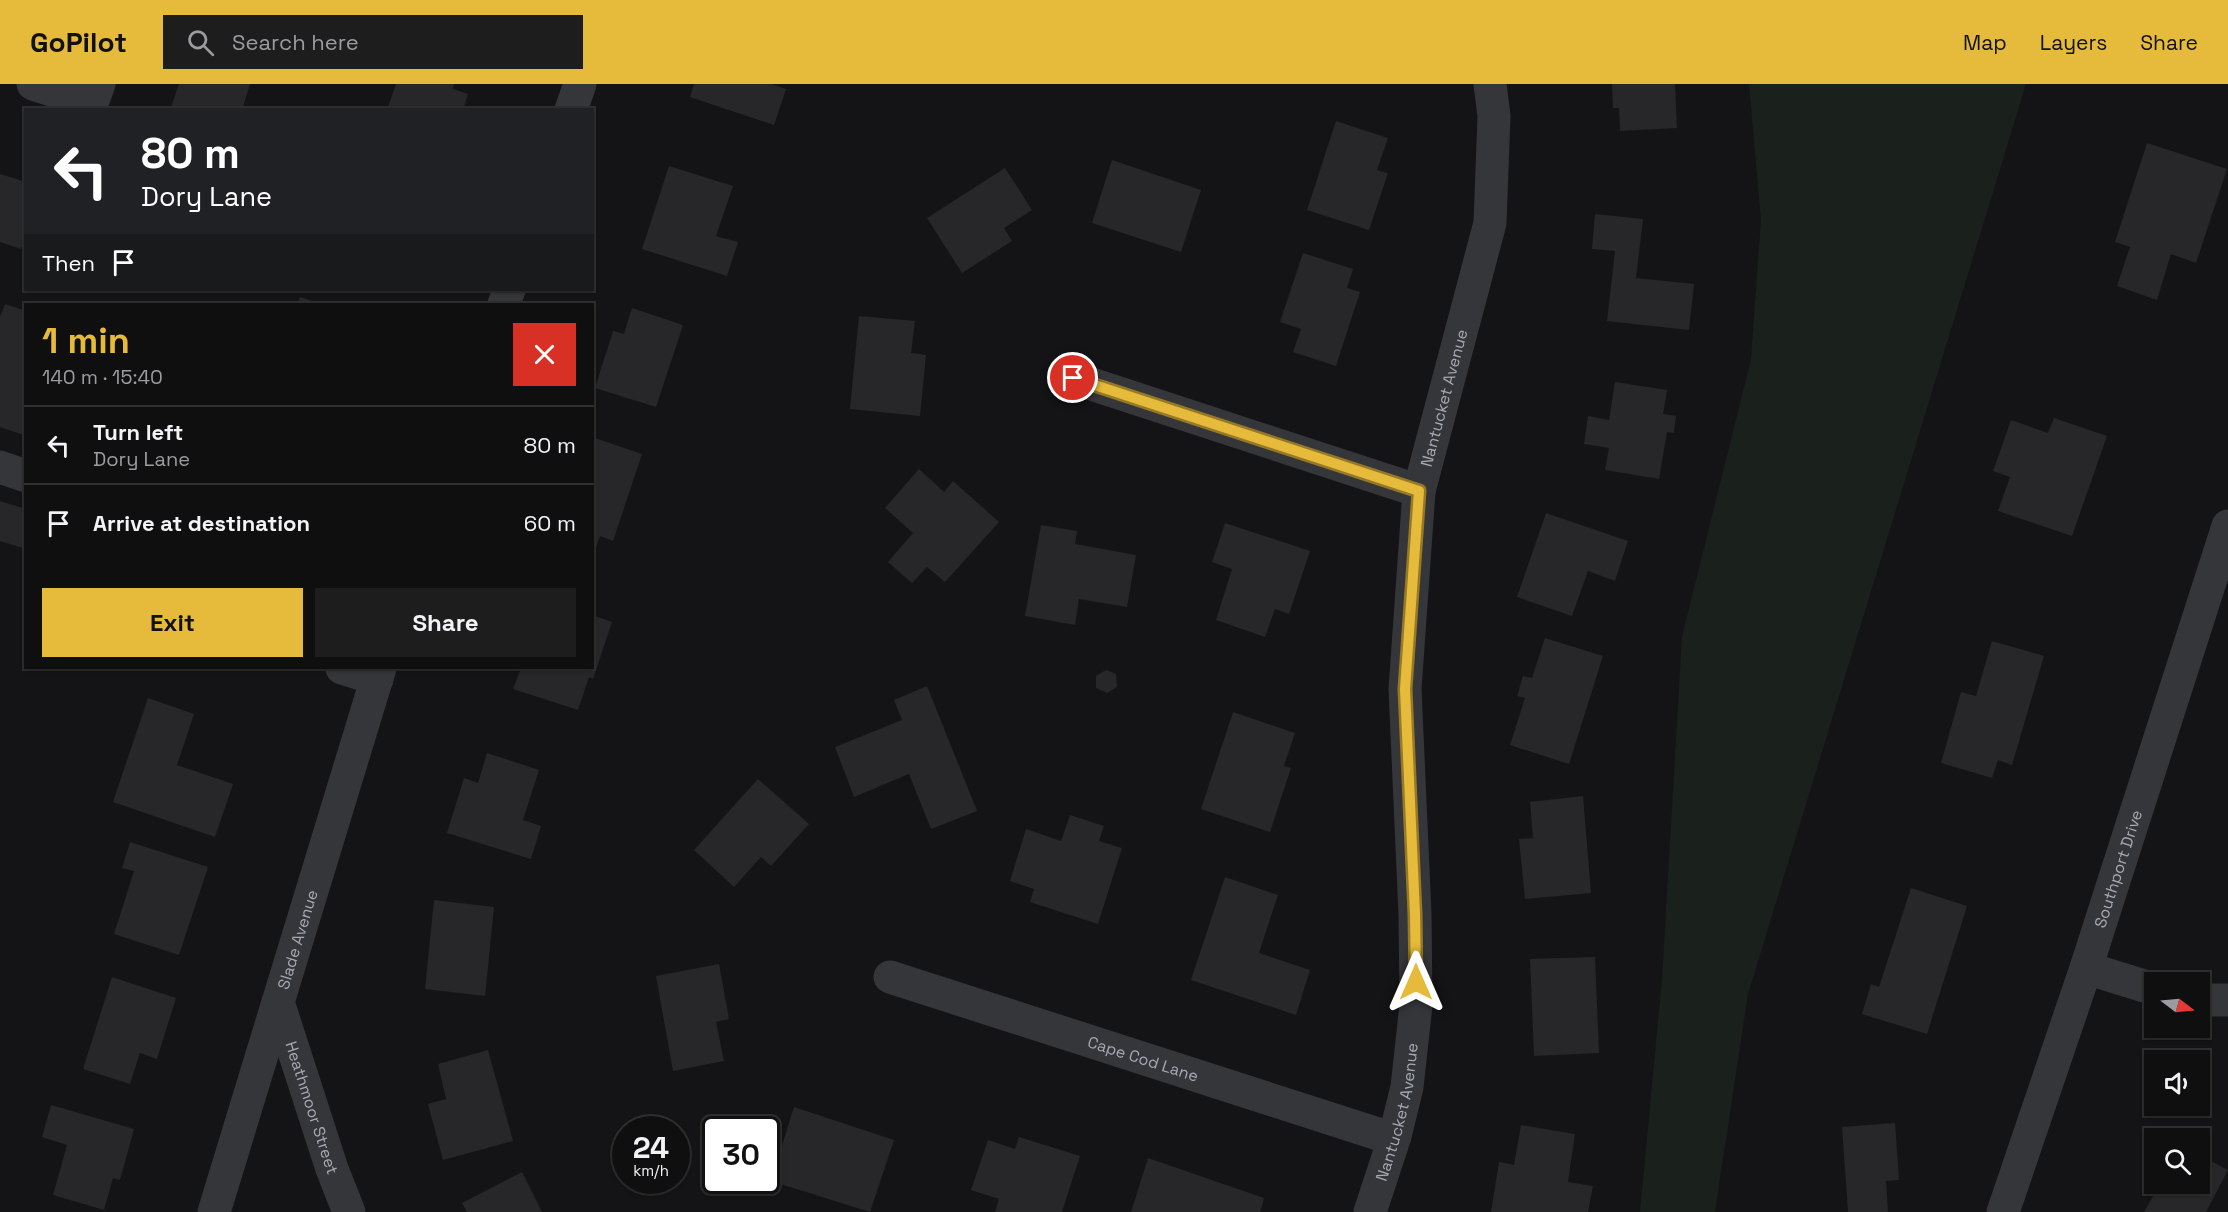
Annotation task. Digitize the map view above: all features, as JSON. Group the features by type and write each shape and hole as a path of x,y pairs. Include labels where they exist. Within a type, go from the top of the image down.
{"street":[{"path":"33,84 92,104 99,84"},
{"path":"572,108 579,84"},
{"name":"Nantucket Avenue","path":"1370,1212 1395,1136 1407,1088 1416,1005 1415,914 1405,689 1419,491 1490,223 1494,116 1490,84"},
{"path":"1073,378 1419,491"},
{"path":"0,467 24,475"},
{"name":"Southport Drive","path":"2003,1212 2086,968 2228,526"},
{"path":"349,669 378,673"},
{"name":"Slade Avenue","path":"214,1212 378,673"},
{"path":"2086,968 2144,986"},
{"name":"Cape Cod Lane","path":"890,977 1378,1134 1395,1136"},
{"path":"2210,1000 2228,1000"},
{"name":"Heathmoor Street","path":"278,1002 332,1169 349,1212"}],"shaded area":[{"path":"1749,84 2026,84 1748,994 1715,1212 1640,1212 1662,979 1682,637 1751,359 1761,220"}],"building":[{"path":"179,84 250,84 243,108 171,108"},
{"path":"396,84 454,84 453,89 468,94 464,108 388,108"},
{"path":"694,84 771,84 786,89 774,125 690,97"},
{"path":"1612,84 1675,84 1677,128 1620,131 1619,108 1613,108"},
{"path":"1336,121 1388,138 1377,170 1388,173 1369,230 1307,210"},
{"path":"2147,143 2227,169 2196,263 2171,254 2157,300 2117,286 2130,247 2115,242"},
{"path":"1112,160 1201,190 1181,252 1092,223"},
{"path":"669,166 733,186 716,236 738,242 727,276 642,249"},
{"path":"1005,168 1032,210 1004,228 1012,241 962,273 927,218"},
{"path":"0,174 24,181 24,246 21,249 0,242"},
{"path":"1595,214 1643,219 1636,278 1694,284 1689,330 1607,321 1615,251 1592,249"},
{"path":"1303,253 1353,269 1347,288 1360,292 1336,366 1293,352 1301,329 1280,322"},
{"path":"300,297 318,303 297,303"},
{"path":"5,304 24,310 24,435 0,427 0,317"},
{"path":"632,308 683,325 656,407 595,388 613,331 624,334"},
{"path":"859,316 915,321 911,353 926,355 920,416 850,409"},
{"path":"1615,382 1667,390 1663,414 1676,416 1674,433 1667,432 1659,479 1605,470 1609,448 1584,444 1588,416 1609,420"},
{"path":"2054,418 2107,436 2072,536 1998,511 2010,477 1993,471 2011,420 2048,433"},
{"path":"594,438 642,454 613,541 600,536 594,553"},
{"path":"919,469 944,492 953,481 999,522 945,582 927,567 912,583 888,562 913,533 885,508"},
{"path":"0,501 24,508 24,548 0,541"},
{"path":"1546,513 1628,541 1615,581 1588,571 1572,616 1517,597"},
{"path":"1225,523 1310,551 1289,614 1275,609 1265,637 1216,620 1232,569 1212,562"},
{"path":"1041,525 1077,531 1075,544 1136,555 1127,607 1079,599 1075,625 1025,616"},
{"path":"594,616 612,622 593,679 589,677 578,710 513,689 521,669 594,669"},
{"path":"1545,638 1603,656 1569,764 1510,745 1525,698 1517,696 1523,676 1532,678"},
{"path":"1992,641 2044,656 2012,765 1998,760 1992,778 1941,763 1961,692 1976,696"},
{"path":"1106,670 1116,674 1117,687 1107,693 1096,688 1096,676"},
{"path":"927,686 977,811 931,829 909,774 854,797 835,747 902,720 894,700"},
{"path":"148,698 194,714 177,765 233,784 215,837 113,802"},
{"path":"1233,712 1295,733 1284,766 1291,768 1270,832 1201,809"},
{"path":"487,753 539,770 523,820 541,826 531,859 447,833 464,778 478,783"},
{"path":"758,779 809,824 771,866 761,857 734,887 694,850"},
{"path":"1583,796 1591,893 1525,899 1519,839 1533,838 1530,802"},
{"path":"1070,815 1104,826 1099,841 1122,848 1098,924 1030,902 1034,889 1010,881 1026,829 1061,841"},
{"path":"130,842 208,867 179,955 114,934 134,871 122,868"},
{"path":"1225,877 1278,895 1259,953 1310,970 1296,1015 1191,980"},
{"path":"1911,888 1967,906 1927,1034 1862,1014 1871,984 1879,987"},
{"path":"434,900 494,907 485,996 425,989"},
{"path":"1595,957 1599,1053 1534,1056 1530,959"},
{"path":"719,964 729,1019 716,1022 724,1061 673,1071 656,976"},
{"path":"112,977 176,998 157,1059 140,1053 130,1084 83,1069"},
{"path":"488,1050 513,1141 443,1160 428,1104 446,1099 438,1064"},
{"path":"51,1105 134,1129 120,1180 113,1178 104,1210 53,1195 67,1145 42,1137"},
{"path":"794,1107 894,1140 870,1212 780,1184 780,1152"},
{"path":"1895,1123 1899,1180 1886,1181 1888,1212 1848,1212 1842,1127"},
{"path":"1521,1125 1575,1134 1568,1182 1593,1186 1588,1212 1491,1212 1499,1162 1514,1165"},
{"path":"1019,1137 1080,1156 1062,1212 995,1212 999,1199 971,1190 988,1140 1015,1149"},
{"path":"1148,1158 1264,1198 1260,1212 1131,1212"},
{"path":"2210,1161 2228,1170 2206,1212 2144,1212 2154,1194 2210,1194"},
{"path":"522,1172 542,1212 467,1212 462,1203"}],"route":[{"path":"1073,378 1419,491 1405,689 1416,982"}]}
